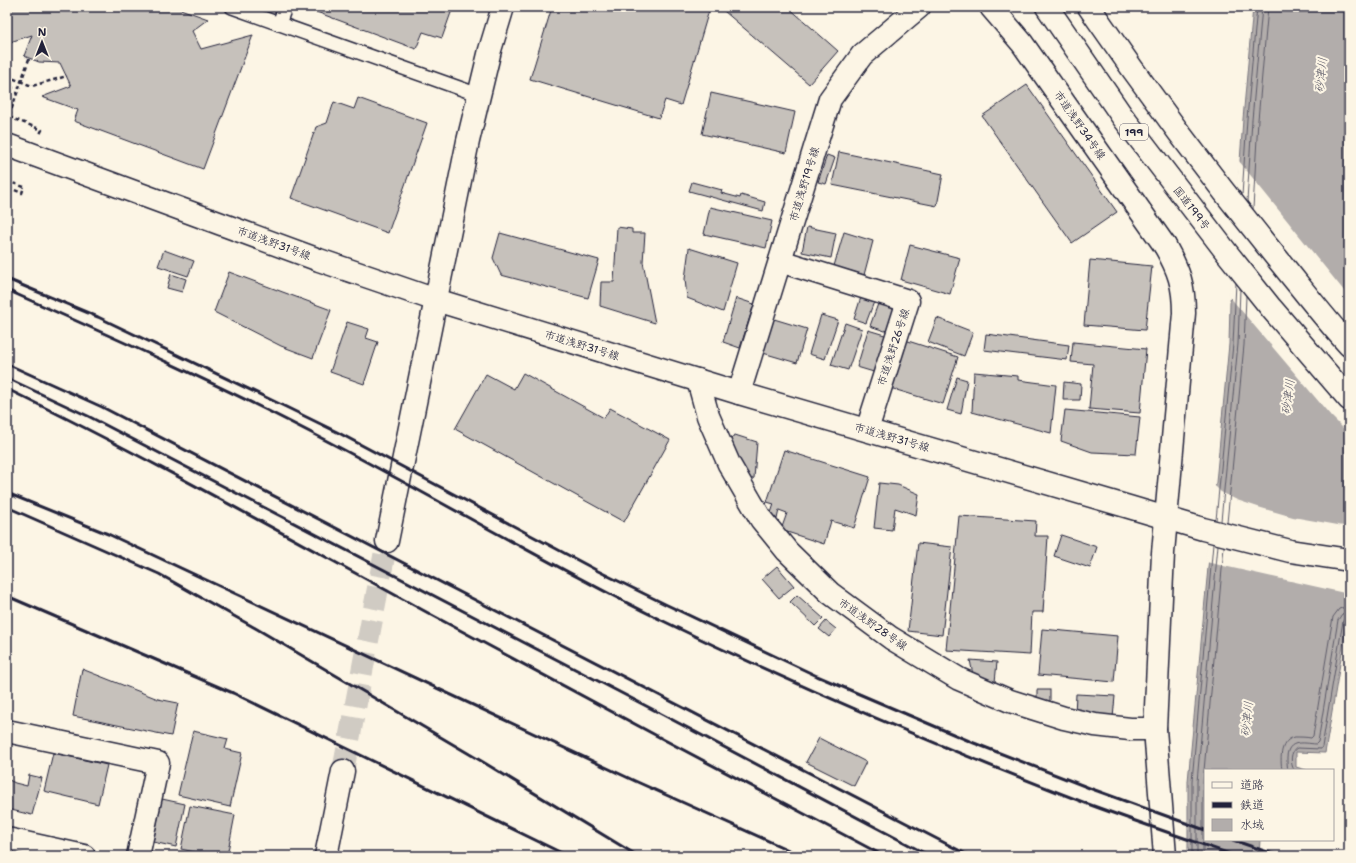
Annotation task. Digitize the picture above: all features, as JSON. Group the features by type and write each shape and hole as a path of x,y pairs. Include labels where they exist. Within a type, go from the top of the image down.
{"main road":[{"path":"490,50 495,7"},
{"path":"387,542 478,95 503,7"},
{"name":"市道浅野19号線","path":"739,393 830,99 862,55 919,7"},
{"name":"市道浅野34号線","path":"991,7 1022,43 1165,246 1179,276 1184,298 1184,313 1162,554 1155,729 1164,856"},
{"name":"国道199号","path":"1047,7 1122,116 1227,253 1270,308 1349,399"},
{"path":"1089,7 1180,136 1232,203 1349,345"},
{"name":"市道浅野31号線","path":"7,145 319,260 436,300 739,393 1204,530 1290,551 1349,560"},
{"name":"市道浅野26号線","path":"780,261 908,301 867,430"},
{"name":"市道浅野28号線","path":"698,380 708,416 729,464 761,519 787,551 830,593 891,638 959,679 1010,701 1064,718 1095,725 1130,729 1155,729"},
{"path":"7,731 158,763 138,856"},
{"path":"326,856 343,771"},
{"path":"7,839 84,856"}],"lane":[{"path":"232,7 478,95"},
{"path":"279,24 285,7"}],"path":[{"path":"7,122 29,59"},
{"path":"7,76 32,86 67,76"},
{"path":"7,84 13,86 7,102"},
{"path":"9,117 15,119"},
{"path":"7,180 24,187 22,193 7,188"}],"water":[{"name":"砂津川","path":"1253,7 1349,7 1349,610 1325,753 1296,752 1296,767 1303,769 1204,769 1204,841 1260,841 1259,856 1188,856 1188,781 1229,344 1230,304 1243,119"}],"pier":[{"path":"1239,161 1349,297 1349,434 1331,416 1229,296"},
{"path":"1213,484 1221,492 1237,500 1258,507 1293,517 1349,527 1349,594 1206,562"}],"building":[{"path":"9,7 175,7 208,19 192,31 201,49 253,35 203,169 74,121 78,110 42,97 71,86 60,63 39,62 24,56 32,35 7,43 7,13"},
{"path":"303,7 453,7 442,38 423,32 416,49"},
{"path":"552,7 710,7 681,105 665,100 659,118 530,79"},
{"path":"728,7 788,7 838,51 809,84 724,11"},
{"path":"1027,85 1117,212 1072,243 982,116"},
{"path":"711,93 795,112 786,153 702,134"},
{"path":"358,98 427,123 388,233 291,198 316,127 327,123 334,102 354,109"},
{"path":"839,152 943,174 937,206 832,185"},
{"path":"827,155 835,158 826,184 818,182"},
{"path":"692,182 722,190 721,193 740,198 741,195 765,202 763,211 689,191"},
{"path":"710,207 772,221 766,248 704,234"},
{"path":"617,227 632,229 632,233 645,233 643,262 655,323 600,306 601,282 614,282"},
{"path":"807,227 836,233 831,258 802,252"},
{"path":"844,232 873,241 864,275 834,266"},
{"path":"500,233 599,260 588,298 501,275 493,258"},
{"path":"910,245 960,258 950,294 901,280"},
{"path":"689,248 737,263 723,312 687,298 685,279"},
{"path":"164,250 194,261 188,276 158,266"},
{"path":"1090,260 1152,266 1145,330 1084,325"},
{"path":"229,272 331,310 313,358 281,346 214,312"},
{"path":"171,274 186,279 182,292 167,288"},
{"path":"862,294 875,299 866,323 854,319"},
{"path":"736,298 754,304 740,348 723,342"},
{"path":"879,301 896,306 888,332 870,326"},
{"path":"821,315 838,320 825,359 809,354"},
{"path":"937,318 973,332 964,356 928,342"},
{"path":"774,319 807,329 797,363 763,353"},
{"path":"347,322 369,329 366,338 378,342 364,384 330,372"},
{"path":"845,323 862,329 848,370 831,365"},
{"path":"868,330 888,336 877,373 857,367"},
{"path":"986,334 1069,345 1067,360 984,350"},
{"path":"905,340 958,357 943,404 890,388"},
{"path":"1073,342 1146,349 1140,413 1089,409 1093,364 1071,362"},
{"path":"974,372 1018,376 1018,380 1056,385 1051,433 972,412"},
{"path":"523,373 604,418 610,408 670,440 624,522 455,429 486,374 514,389"},
{"path":"957,377 967,380 961,414 947,410"},
{"path":"1064,382 1081,384 1080,400 1063,400"},
{"path":"1065,410 1140,417 1136,454 1092,452 1061,441"},
{"path":"735,435 757,442 754,478 747,482 725,442"},
{"path":"784,450 870,477 854,528 831,521 824,544 781,530 787,513 779,510 777,519 770,516 774,504 767,502"},
{"path":"879,483 898,485 919,494 916,515 895,508 892,530 874,528"},
{"path":"959,516 1036,521 1035,536 1048,536 1043,612 1032,612 1030,655 946,650"},
{"path":"1061,535 1097,547 1090,568 1054,556"},
{"path":"918,543 952,547 942,635 908,631"},
{"path":"777,566 794,586 779,598 762,579"},
{"path":"797,595 823,618 815,626 790,602"},
{"path":"826,621 836,629 829,637 819,629"},
{"path":"1042,629 1118,636 1114,682 1038,675"},
{"path":"970,660 997,662 995,682 974,680"},
{"path":"82,669 158,699 178,703 171,736 73,716"},
{"path":"1037,690 1050,690 1050,704 1037,704"},
{"path":"1076,694 1115,696 1113,718 1075,714"},
{"path":"193,731 228,739 225,749 242,753 230,807 178,795"},
{"path":"819,738 866,762 854,786 806,762"},
{"path":"53,753 107,765 98,804 44,791"},
{"path":"29,775 42,778 32,815 7,809 7,779 27,786"},
{"path":"162,799 185,804 176,847 153,842"},
{"path":"190,806 235,815 227,856 213,856 181,849"}],"tunnel":[{"path":"343,771 387,541"}],"railway":[{"path":"7,279 98,317 286,407 337,432 598,571 817,676 974,743 1092,789 1204,830"},
{"path":"7,290 168,363 288,421 615,597 710,644 871,716 1033,783 1106,811 1236,856"},
{"path":"7,364 102,407 970,856"},
{"path":"7,378 88,416 652,709 930,856"},
{"path":"7,389 167,471 543,675 884,856"},
{"path":"7,493 108,534 635,781 802,856"},
{"path":"7,507 159,574 257,629 483,762 638,856"},
{"path":"7,596 233,693 568,856"},
{"path":"1236,841 1279,856"}]}
